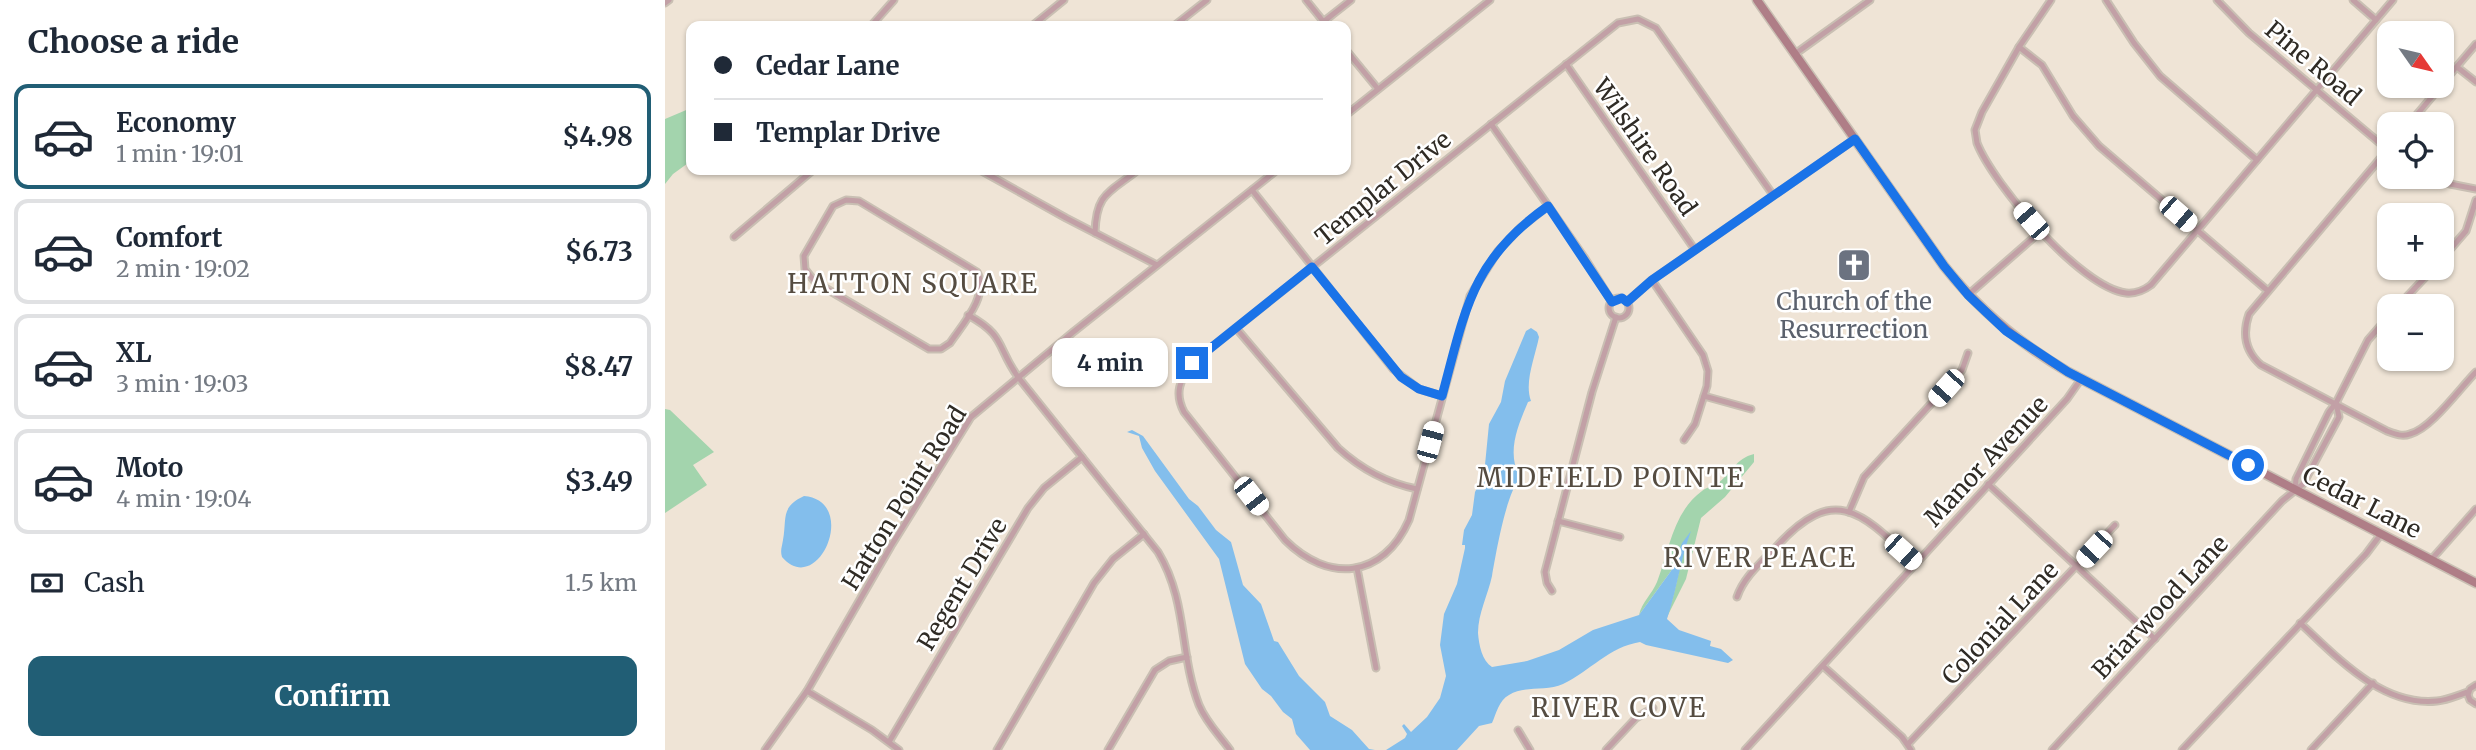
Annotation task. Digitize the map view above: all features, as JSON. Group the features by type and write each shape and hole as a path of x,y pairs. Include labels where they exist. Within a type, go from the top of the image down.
{"main road":[{"name":"Cedar Lane","path":"1757,0 1944,266 1968,295 2006,331 2081,379 2476,583"}],"street":[{"path":"875,21 894,0"},
{"path":"1038,21 1064,0"},
{"path":"1180,21 1207,0"},
{"path":"1306,0 1320,21"},
{"path":"1327,21 1350,0"},
{"path":"1795,54 1870,0"},
{"path":"2051,0 2019,47 1982,112 1975,136 1979,149 2021,210 2040,232 2092,277 2116,290 2130,293 2144,290 2151,285 2393,0"},
{"path":"2106,0 2160,76 2257,160"},
{"name":"Pine Road","path":"2217,0 2249,33 2377,140"},
{"path":"2353,0 2376,20"},
{"path":"1351,111 1485,1"},
{"name":"Templar Drive","path":"1357,568 1327,568 1295,550 1181,406 1179,383 1192,363 1618,23 1631,19 1650,24 1671,50 1773,195"},
{"path":"2454,71 2476,44"},
{"path":"2019,47 2042,65 2073,116 2099,146 2268,291"},
{"path":"1351,56 1378,89"},
{"name":"Wilshire Road","path":"1566,64 1695,250"},
{"path":"2457,67 2476,82"},
{"path":"2419,112 2431,98"},
{"path":"1491,124 1612,302"},
{"path":"1627,302 1652,280 1855,139"},
{"path":"2377,162 2249,314 2245,339 2251,353 2261,365 2388,431 2408,435 2423,428 2476,372"},
{"path":"734,237 807,175"},
{"path":"991,175 1157,265"},
{"path":"1095,233 1100,202 1132,175"},
{"name":"Hatton Point Road","path":"765,750 807,691 963,428 981,407 1271,175"},
{"path":"2454,185 2476,189"},
{"path":"1252,190 1401,377 1419,389 1442,396"},
{"path":"846,200 859,201 977,272 981,291 968,316 950,343 941,349 929,349 815,282 805,269 804,256 835,204 846,200"},
{"path":"2454,244 2466,230 2476,200"},
{"path":"1376,668 1357,568 1383,555 1398,541 1409,520 1467,303 1478,281 1509,237 1548,206"},
{"path":"1968,295 2040,232"},
{"path":"1652,280 1703,355 1708,371 1704,397 1695,424 1684,440"},
{"path":"2409,294 2423,280"},
{"path":"1622,298 1627,302 1629,308 1623,317 1611,314 1609,308 1612,302 1622,298"},
{"path":"968,316 982,323 997,336 1007,362 1018,377 1158,552 1178,596 1188,657 1201,708 1230,750"},
{"path":"1552,591 1545,572 1592,391 1616,317"},
{"path":"1236,328 1315,423 1346,455 1384,479 1417,489"},
{"name":"Briarwood Lane","path":"2295,490 2296,479 2329,412 2368,340 2377,330"},
{"path":"1849,512 1864,477 1962,370 1968,353"},
{"name":"Manor Avenue","path":"1745,750 2067,399 2081,379"},
{"path":"1704,397 1751,409"},
{"name":"Briarwood Lane","path":"2052,750 2282,501 2302,484 2339,417 2336,403"},
{"name":"Regent Drive","path":"889,742 1028,508 1044,488 1082,457"},
{"path":"1988,484 2155,639"},
{"path":"2431,560 2476,509"},
{"path":"1737,597 1747,578 1799,523 1822,513 1849,512 1867,519 1915,563"},
{"path":"1558,521 1620,537"},
{"name":"Colonial Lane","path":"1910,747 2115,525"},
{"path":"997,750 1094,583 1113,559 1144,534"},
{"path":"2182,750 2366,554 2381,534"},
{"path":"2300,623 2343,663 2373,683 2406,698 2427,702 2447,700 2472,688"},
{"path":"1108,750 1155,670 1169,661 1188,657"},
{"path":"1823,666 1910,747"},
{"path":"2476,679 2470,700 2476,704"},
{"path":"2311,750 2373,683"},
{"path":"807,691 899,750"},
{"path":"1606,750 1636,718 1653,708"},
{"path":"1518,730 1530,750"}],"green space":[{"path":"686,110 686,165 665,184 665,119"},
{"path":"665,409 670,410 714,452 693,465 707,485 665,513"},
{"path":"1754,454 1754,462 1725,497 1701,518 1686,579 1666,619 1689,534 1671,571 1639,615 1657,582 1673,533 1684,510 1704,490 1717,484 1738,463"}],"water":[{"path":"1531,328 1539,337 1529,378 1531,401 1528,402 1515,439 1514,459 1520,478 1506,510 1478,626 1479,643 1486,661 1492,667 1527,661 1559,650 1593,630 1639,615 1671,571 1682,543 1691,531 1667,619 1679,630 1711,641 1710,646 1721,649 1733,660 1728,663 1640,642 1609,654 1563,684 1522,690 1509,695 1500,704 1492,723 1479,726 1457,750 1386,750 1405,738 1407,734 1402,726 1404,724 1411,732 1427,717 1440,698 1446,676 1440,645 1444,614 1457,584 1465,548 1465,545 1462,545 1464,530 1472,515 1475,492 1484,475 1489,424 1501,402 1505,381 1526,331"},
{"path":"1132,430 1143,436 1189,499 1198,506 1216,530 1231,542 1243,585 1261,604 1274,641 1278,642 1299,676 1325,702 1330,716 1352,730 1369,749 1375,750 1310,750 1296,734 1292,719 1262,689 1245,664 1219,559 1155,471 1142,448 1139,436 1127,432"},
{"path":"804,496 821,502 829,514 831,529 820,557 809,566 796,567 782,557 781,548 788,509"}],"place":[{"name":"Church of the Resurrection","path":"1854,265"}],"district":[{"name":"HATTON SQUARE","path":"913,283"},
{"name":"MIDFIELD POINTE","path":"1611,477"},
{"name":"RIVER PEACE","path":"1760,557"},
{"name":"RIVER COVE","path":"1619,707"}],"route":[{"path":"1192,363 1312,267 1401,377 1419,389 1442,396 1467,303 1478,281 1509,237 1548,206 1612,302 1616,298 1622,298 1627,302 1652,280 1855,139 1944,266 1968,295 2006,331 2068,372 2248,465"}]}
